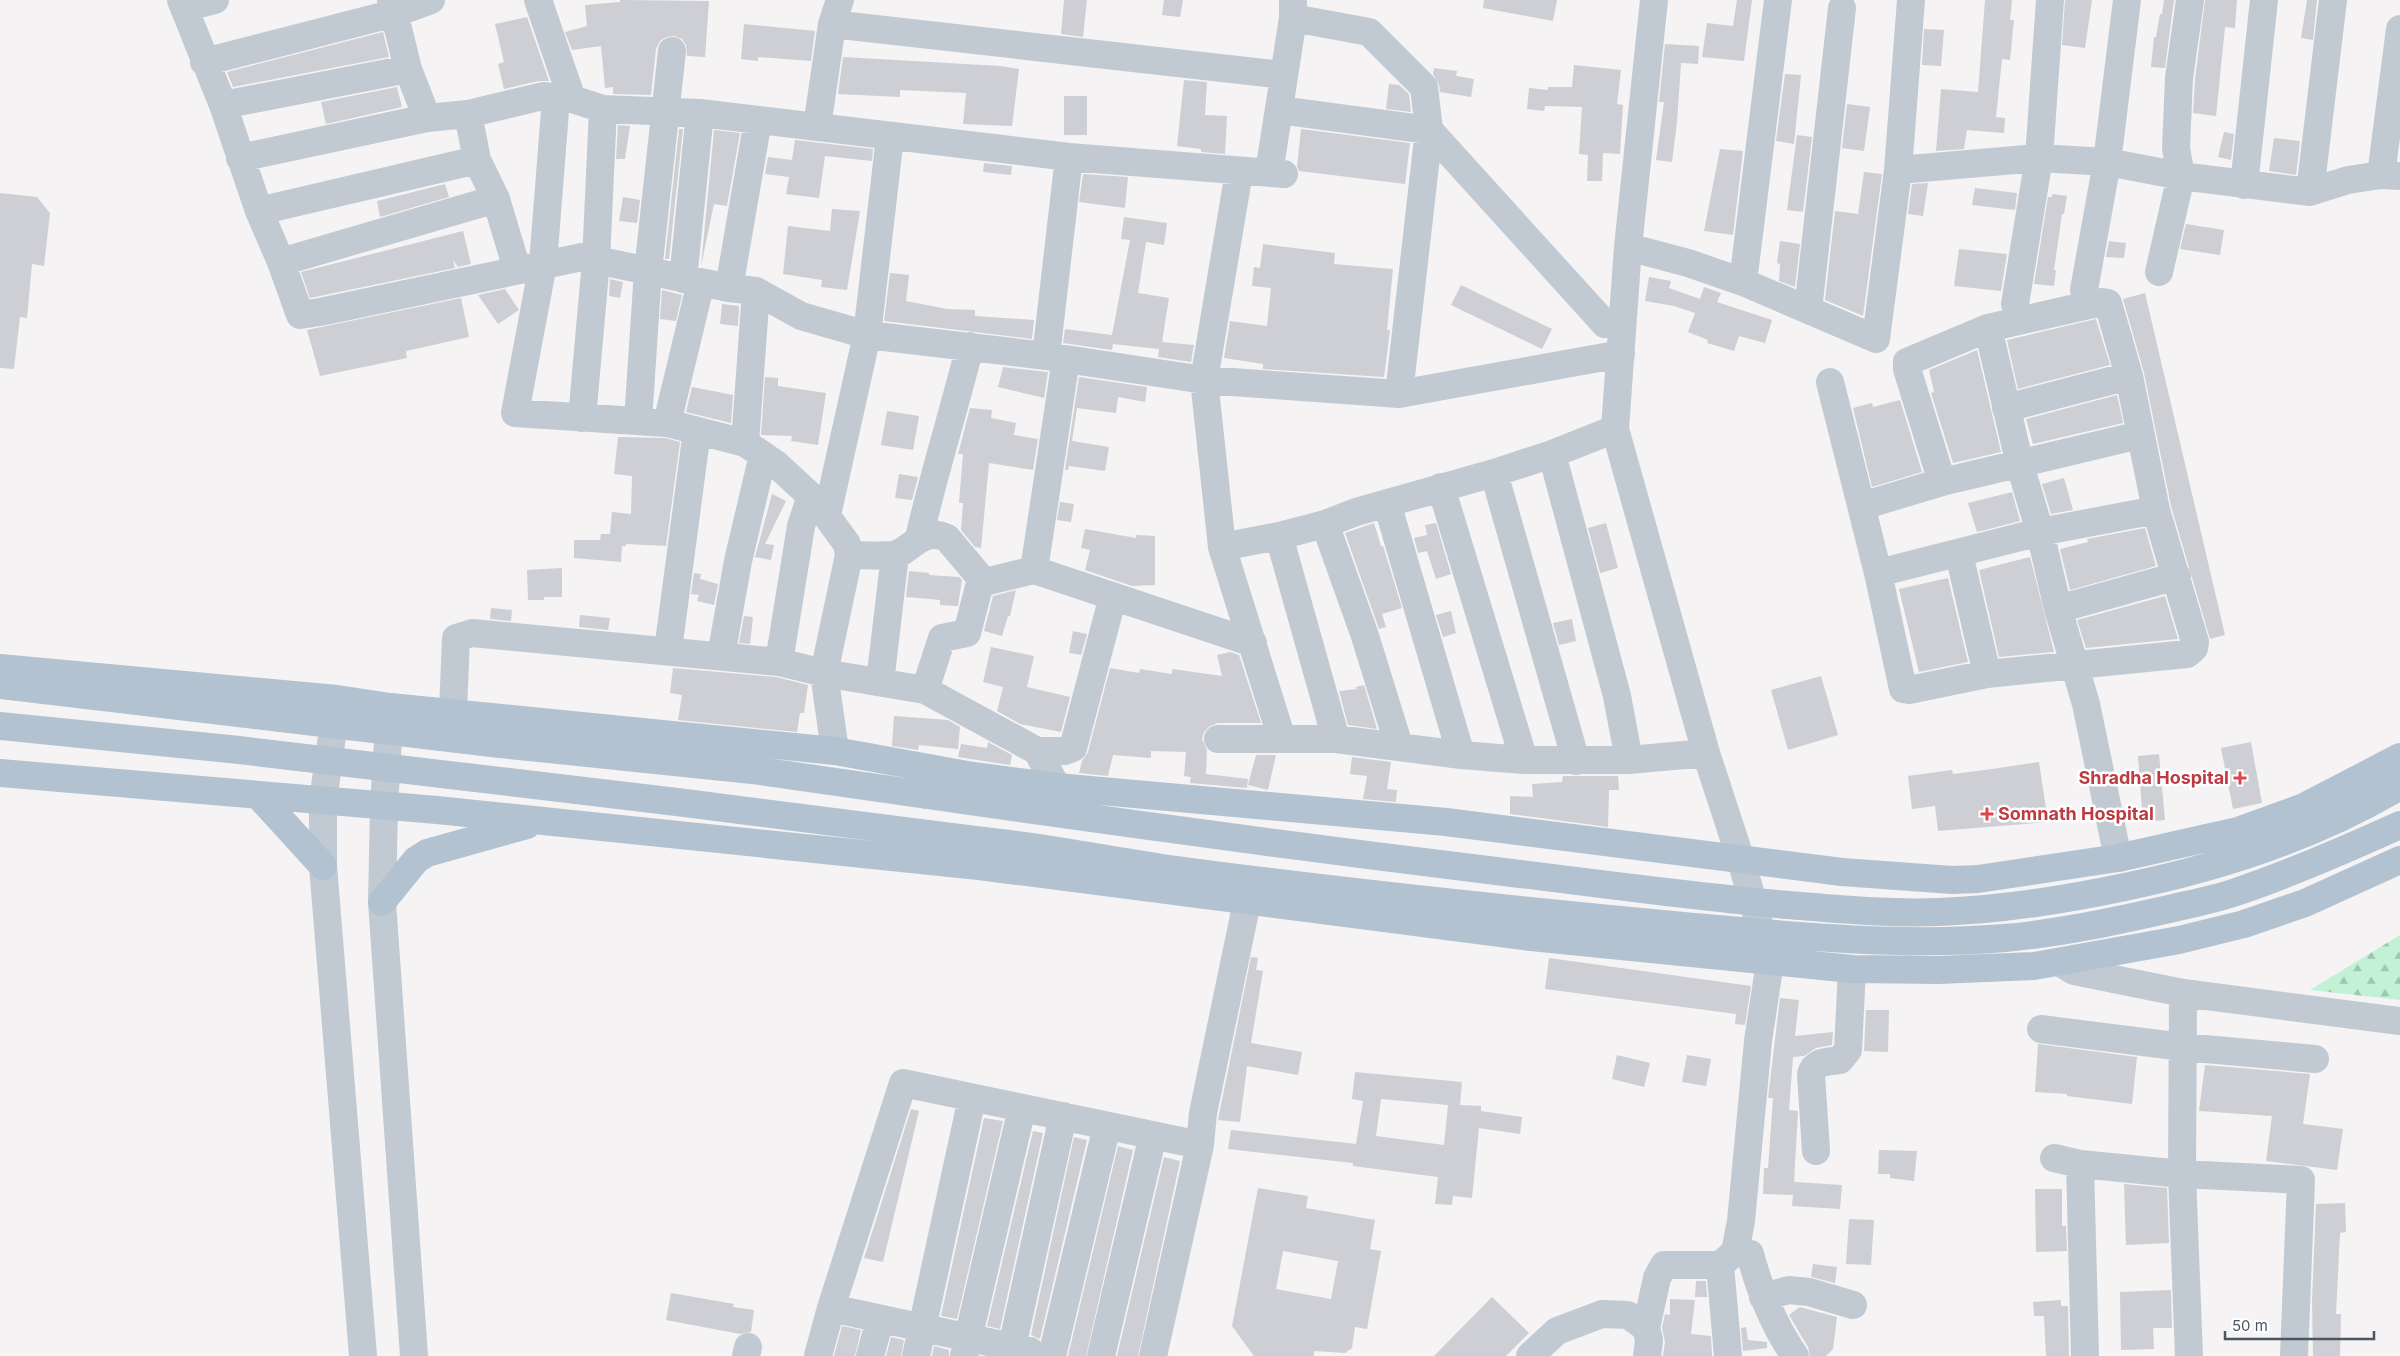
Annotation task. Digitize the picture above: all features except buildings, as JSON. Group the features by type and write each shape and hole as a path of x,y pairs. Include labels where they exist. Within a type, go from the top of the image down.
{"main road":[{"path":"0,668 337,699 390,707 453,711 834,751 955,773 1057,787 1446,822 1842,872 1952,880 1978,879 2118,858 2238,830 2272,820 2304,807 2400,757"},
{"path":"0,685 500,744 752,770 1226,838 1753,902 1852,910 1935,912 2000,909 2052,902 2182,875 2248,856 2361,809 2400,786"},
{"path":"0,726 239,750 1030,846 1161,868 1531,937 1852,969 1938,970 2034,966 2179,940 2244,924 2306,903 2400,860"},
{"path":"0,773 384,806 979,866 1247,902 1339,901 1762,933 1843,941 2004,938 2043,934 2136,916 2230,894 2334,855 2400,825"},
{"path":"955,773 991,804"},
{"path":"258,795 323,866"},
{"path":"382,902 416,860 427,853 540,821"}],"street":[{"path":"215,0 182,4 300,315 582,257 742,290 801,316 867,334 970,346 1204,380 1399,394 1621,354"},
{"path":"204,62 393,7 431,0"},
{"path":"538,0 564,98 530,267 515,413 667,423 697,431 754,449 819,505 848,544 849,555 824,673 834,751"},
{"path":"1654,0 1628,246 1615,429 1706,753 1741,860 1770,962 1758,1041 1741,1221 1728,1258 1728,1356"},
{"path":"1743,282 1778,0"},
{"path":"1628,246 1688,263 1743,282 1876,339 1898,170 1911,0"},
{"path":"2015,304 2039,158 2050,0"},
{"path":"2084,290 2107,162 2127,0"},
{"path":"2159,272 2181,176 2176,148 2179,78 2190,0"},
{"path":"2244,185 2264,0"},
{"path":"2310,192 2333,0"},
{"path":"393,7 408,69 427,118"},
{"path":"1808,310 1842,8"},
{"path":"240,158 427,118 468,114 543,96 564,98 603,109 700,113 1069,157 1276,174 1279,110 1293,9 1369,32 1424,87 1428,130 1399,394"},
{"path":"817,127 836,12 1283,75"},
{"path":"1898,170 2039,158 2107,162 2181,176 2310,192 2348,180 2391,175 2400,30"},
{"path":"638,421 648,271 672,51"},
{"path":"222,106 408,69"},
{"path":"582,418 596,261 603,109"},
{"path":"1279,110 1428,130 1605,324"},
{"path":"667,423 692,280 700,113"},
{"path":"468,114 477,160 530,267"},
{"path":"721,656 738,561 754,449 742,290 758,120"},
{"path":"779,662 801,526 819,505 867,334 890,137"},
{"path":"1034,570 1056,358 1069,157"},
{"path":"259,211 477,160"},
{"path":"1240,172 1204,380 1222,547 1282,739"},
{"path":"281,262 496,199"},
{"path":"1830,382 1878,573 1903,689 1909,690 1987,674 2187,654 2194,648 2177,576 2156,510 2129,376 2108,303 2102,302 1988,328 1907,362 1906,369 1942,482"},
{"path":"1988,328 2020,465 2040,532 2058,609 2086,704 2118,858"},
{"path":"919,538 935,470 944,444 970,346"},
{"path":"2006,408 2129,376"},
{"path":"1222,547 1279,536 1325,524 1356,512 1494,473 1552,454 1615,429"},
{"path":"668,650 697,431"},
{"path":"1862,506 1942,482 2140,435"},
{"path":"1552,454 1618,696 1629,760"},
{"path":"1494,473 1576,761"},
{"path":"1441,487 1524,760"},
{"path":"1387,503 1461,755"},
{"path":"1878,573 2040,532 2156,510"},
{"path":"1325,524 1365,636 1399,746"},
{"path":"849,555 895,555 919,538 938,536 947,538 984,582"},
{"path":"1279,536 1336,739"},
{"path":"1959,554 1987,674"},
{"path":"880,682 895,555"},
{"path":"925,690 942,638 967,633 980,583 1034,570 1253,643"},
{"path":"2058,609 2177,576"},
{"path":"453,711 456,638 463,634 482,634 668,650 779,662 824,673 925,690 1037,751 1066,751 1073,748 1113,596"},
{"path":"337,699 323,801 323,866 363,1356"},
{"path":"390,707 384,806 382,902 414,1356"},
{"path":"1218,739 1336,739 1461,755 1524,760 1629,760 1706,753"},
{"path":"1037,751 1057,787"},
{"path":"1153,1356 1200,1145 1203,1113 1247,902"},
{"path":"2059,962 2074,971 2183,992 2400,1021"},
{"path":"1816,1151 1812,1068 1819,1064 1840,1060 1848,1050 1852,969"},
{"path":"2183,992 2182,1174 2189,1356"},
{"path":"2041,1029 2183,1047 2315,1059"},
{"path":"818,1356 831,1308 903,1083 1200,1145"},
{"path":"916,1356 972,1098"},
{"path":"966,1347 1022,1108"},
{"path":"1012,1352 1063,1116"},
{"path":"831,1308 923,1329 966,1347 1052,1356 1107,1126"},
{"path":"1101,1356 1153,1135"},
{"path":"2085,1356 2067,1161 2182,1174 2301,1180 2294,1356"},
{"path":"1647,1356 1649,1340 1646,1328 1657,1278 1664,1265 1750,1254 1763,1297 1778,1332 1795,1356"},
{"path":"1763,1297 1789,1290 1809,1292 1853,1306"},
{"path":"1530,1356 1557,1331 1602,1314 1628,1315 1646,1328"},
{"path":"870,1356 880,1320"}],"green space":[{"path":"2400,935 2400,1000 2310,990"}],"place":[{"name":"Shradha Hospital","path":"2240,778"},
{"name":"Somnath Hospital","path":"1987,814"}]}
